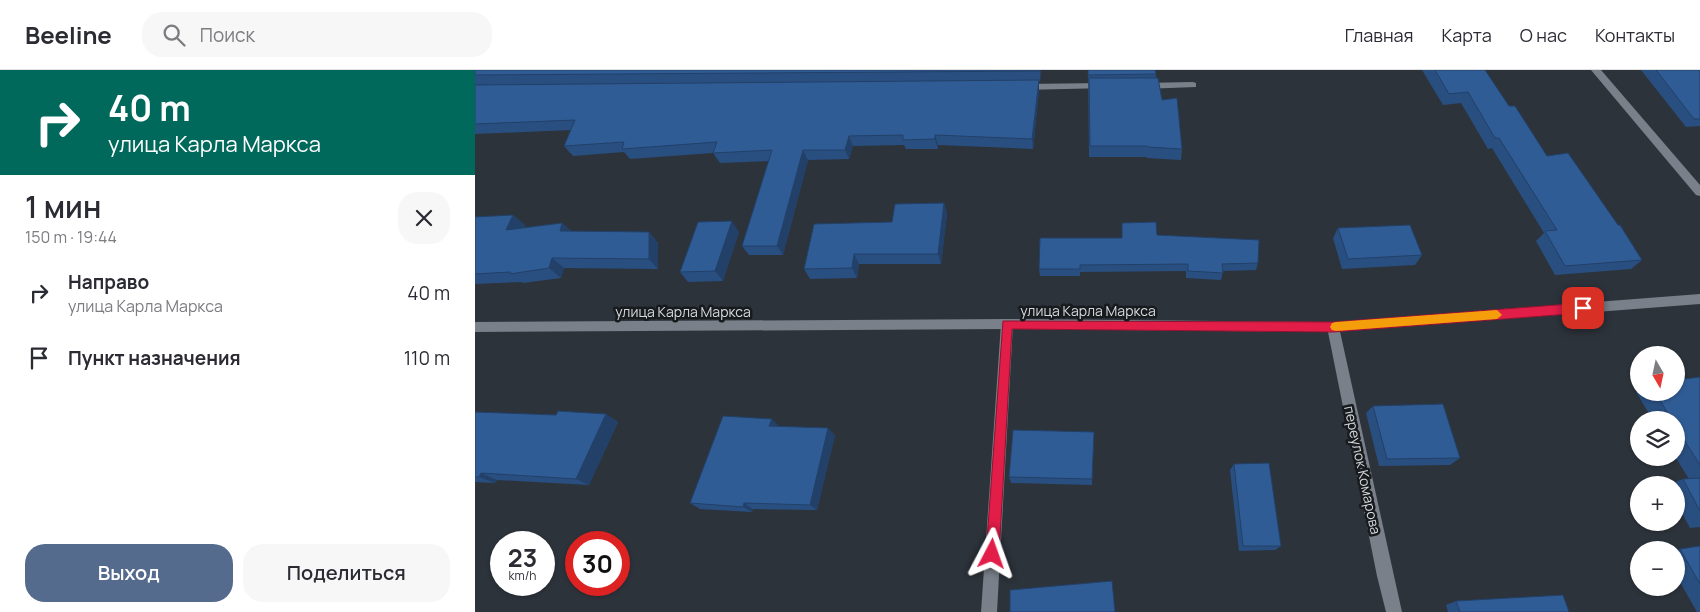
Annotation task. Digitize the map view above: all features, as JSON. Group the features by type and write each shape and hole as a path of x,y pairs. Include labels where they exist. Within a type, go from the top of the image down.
{"street":[{"path":"1596,70 1700,192"},
{"path":"1133,86 1193,85"},
{"path":"1014,87 1114,86"},
{"name":"улица Карла Маркса","path":"475,326 1007,324 1333,327 1700,299"},
{"path":"989,612 1007,324"},
{"name":"переулок Комарова","path":"1333,327 1394,612"}],"building":[{"path":"475,70 1040,70 1040,71 475,75"},
{"path":"1088,70 1155,70 1156,74 1088,75"},
{"path":"1435,70 1485,70 1509,106 1515,106 1547,156 1568,153 1618,225 1620,225 1642,260 1565,266 1545,231 1557,230 1499,138 1495,138 1468,92 1449,94"},
{"path":"1656,70 1700,70 1700,119 1694,119"},
{"path":"1089,78 1158,78 1162,100 1177,98 1182,149 1147,146 1090,146"},
{"path":"1039,80 1032,139 935,135 935,139 903,140 903,135 849,136 845,150 803,150 777,246 742,246 772,150 713,153 717,142 622,149 624,142 564,146 575,120 475,124 475,85"},
{"path":"944,203 938,254 854,254 852,268 804,269 814,224 892,222 895,204"},
{"path":"513,215 506,230 562,223 560,231 649,232 649,259 552,258 549,268 510,274 511,272 475,274 475,217"},
{"path":"732,221 715,271 680,272 698,222"},
{"path":"1156,222 1157,235 1259,240 1258,263 1222,264 1223,273 1188,271 1188,264 1080,265 1080,269 1039,269 1040,238 1122,238 1122,223"},
{"path":"1410,225 1422,255 1348,259 1338,228"},
{"path":"1700,377 1700,465 1685,441 1685,411 1667,411 1660,401 1685,401 1685,379"},
{"path":"1443,404 1460,458 1387,459 1373,406"},
{"path":"558,411 606,414 576,479 481,473 479,477 475,477 475,412 556,415"},
{"path":"723,416 772,419 769,426 828,428 810,505 744,503 743,507 690,503"},
{"path":"1013,430 1094,432 1092,479 1009,477"},
{"path":"1269,463 1281,546 1243,546 1234,464"},
{"path":"1700,478 1700,511 1685,483 1685,479"},
{"path":"1700,546 1700,584 1685,558 1685,548"},
{"path":"1112,581 1115,612 1010,612 1010,590"},
{"path":"1563,595 1569,612 1460,612 1456,601"}],"slow traffic":[{"path":"1336,327 1497,315"}],"route":[{"path":"992,554 1007,324 1333,327 1583,308"}]}
